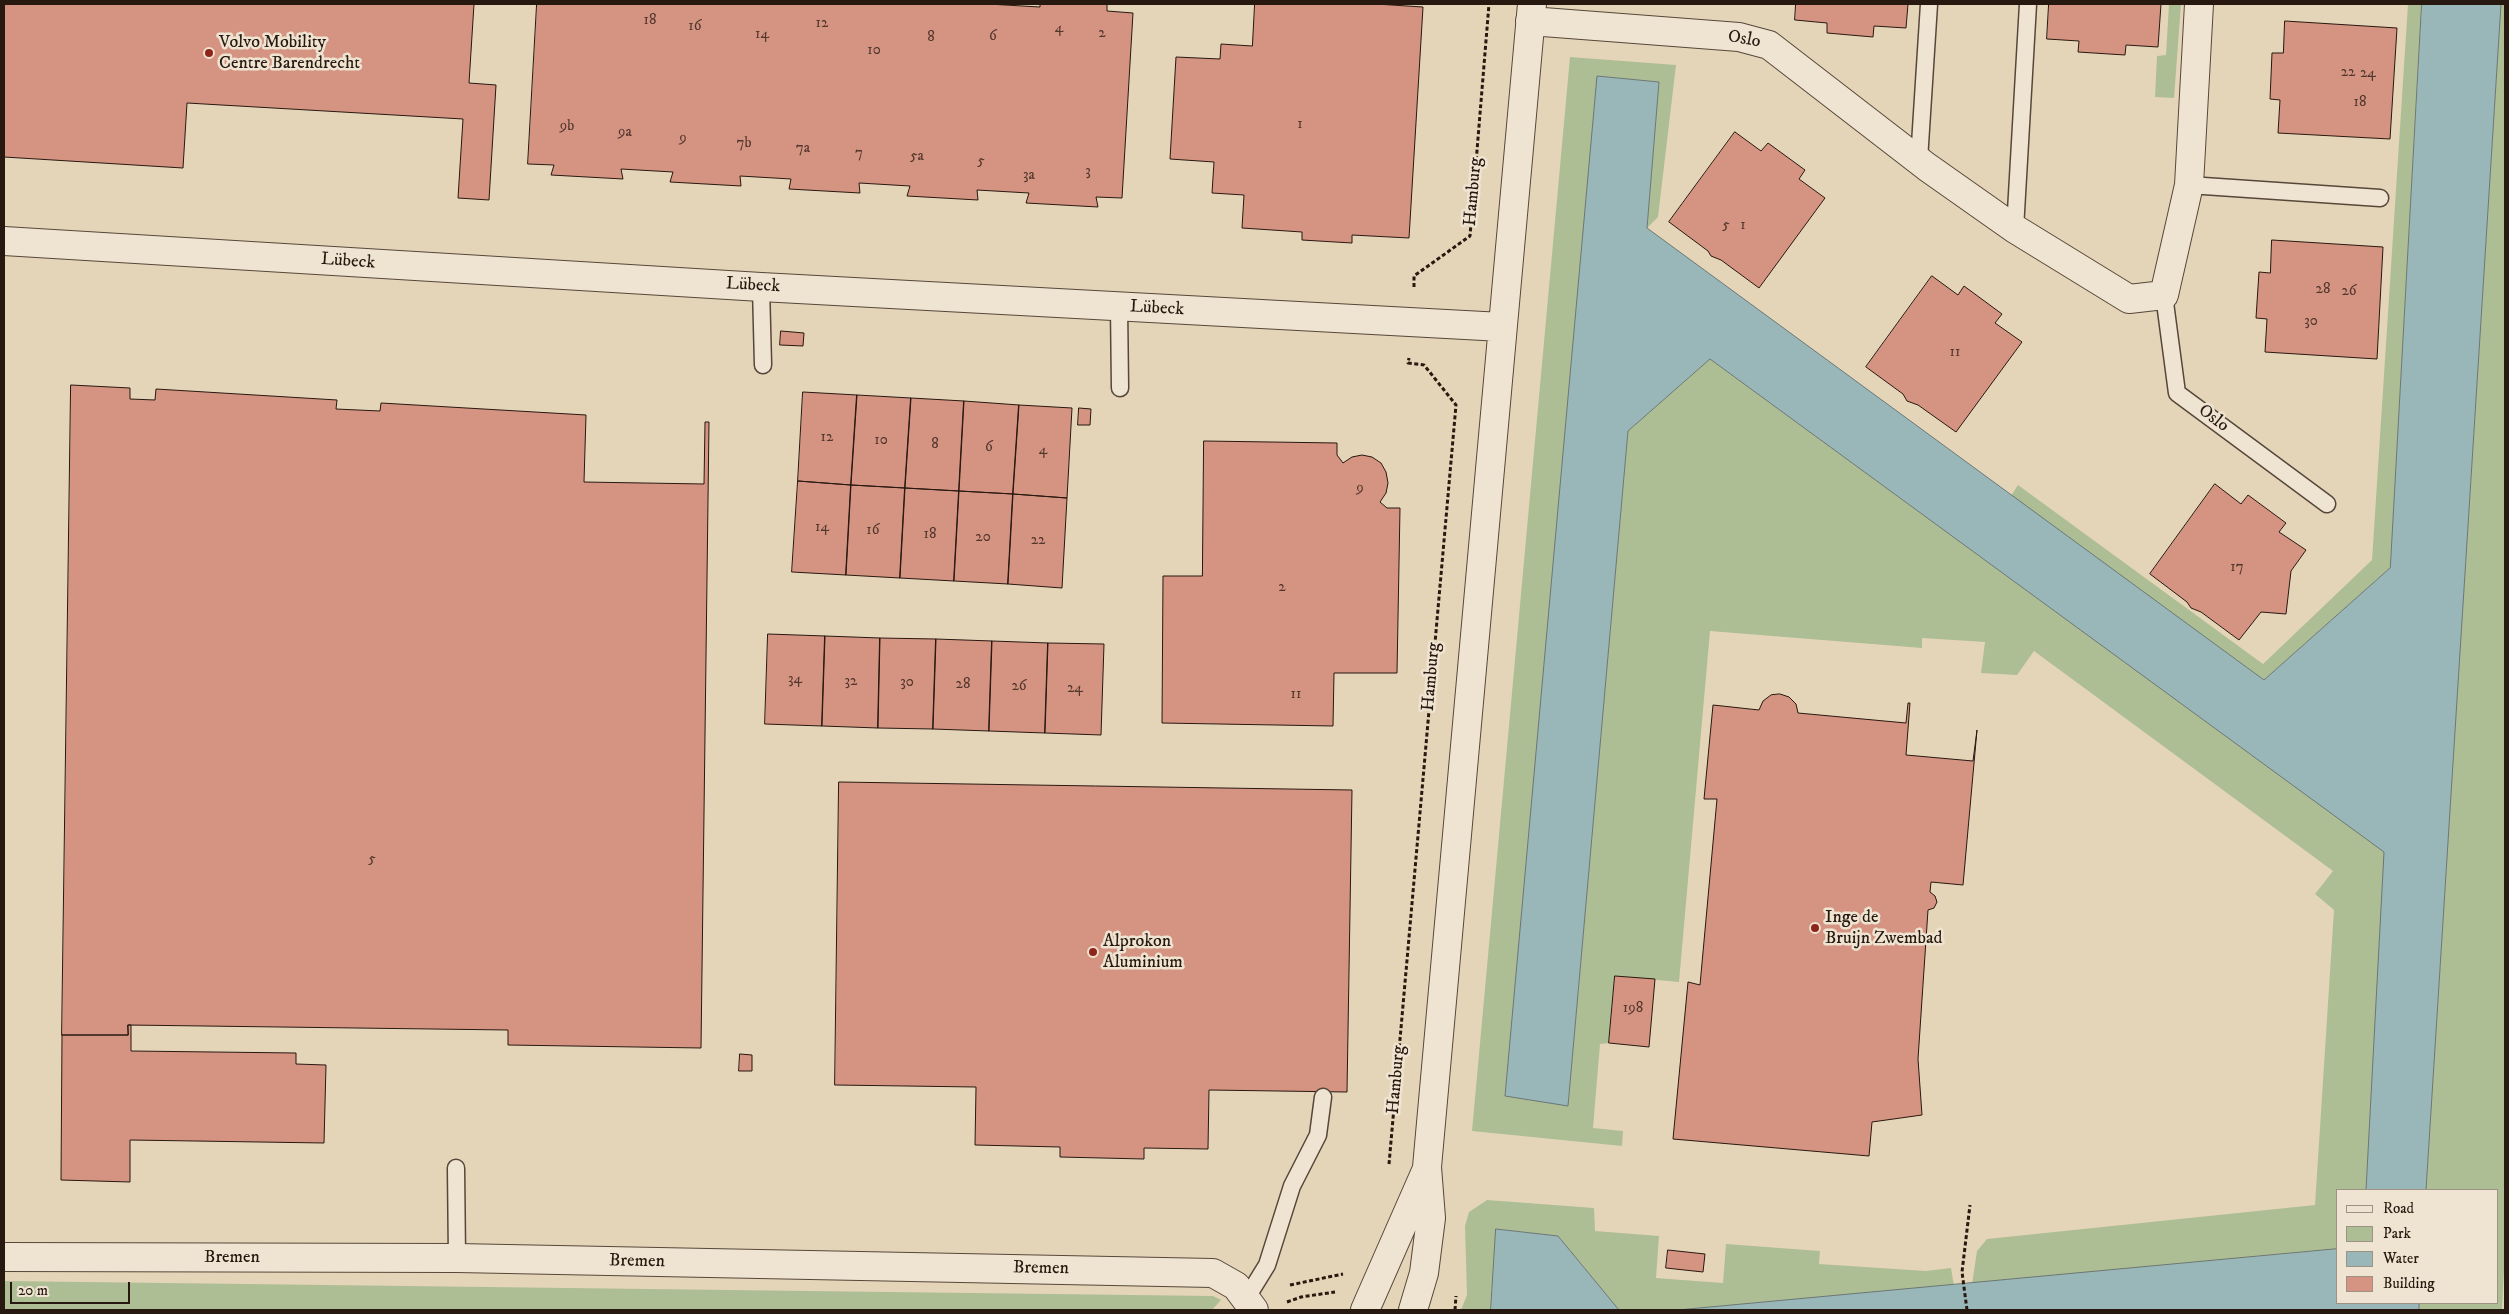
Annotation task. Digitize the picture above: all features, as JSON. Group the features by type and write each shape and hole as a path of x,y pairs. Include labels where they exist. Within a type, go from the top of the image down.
{"street":[{"name":"Oslo","path":"1531,12 1739,37 1769,45 1919,160 2015,229 2129,299 2164,295 2189,185 2199,4"},
{"path":"1413,1310 1424,1273 1431,1218 1427,1167 1531,12"},
{"name":"Lübeck","path":"4,240 761,287 1502,327"},
{"path":"1365,1310 1427,1167"},
{"name":"Bremen","path":"4,1256 457,1258 1213,1273 1236,1286 1250,1305"}],"lane":[{"path":"1919,160 1928,4"},
{"path":"2015,229 2028,4"},
{"path":"2189,185 2380,198"},
{"path":"761,287 762,365"},
{"name":"Oslo","path":"2164,295 2177,393 2327,504"},
{"path":"1119,306 1120,388"},
{"path":"1250,1305 1267,1265 1292,1186 1318,1135 1323,1097"},
{"path":"456,1168 457,1258"}],"path":[{"name":"Hamburg","path":"1388,1172 1456,405 1424,365 1408,363 1414,276 1470,236 1489,4"},
{"path":"1966,1310 1962,1272 1970,1205"},
{"path":"1250,1305 1278,1287 1345,1274"}],"green space":[{"path":"2169,4 2181,4 2174,98 2155,97 2157,56 2166,55"},
{"path":"2408,4 2422,4 2390,568 2264,680 2011,496 2018,485 2263,664 2372,560"},
{"path":"2501,4 2505,4 2505,1249 2502,1310 2419,1310 2419,1304 2499,1304 2499,1189 2426,1189"},
{"path":"1570,57 1676,65 1658,217 1647,228 1659,82 1598,76 1568,1106 1628,431 1710,359 2385,852 2366,1189 2336,1189 2336,1249 1972,1284 1977,1251 1987,1239 2315,1205 2334,910 2315,894 2333,871 2034,651 2017,675 1981,673 1985,642 1922,638 1922,648 1710,631 1679,982 1615,976 1609,1043 1600,1044 1593,1128 1623,1131 1622,1146 1472,1131"},
{"path":"1487,1200 1594,1208 1595,1231 1659,1236 1656,1278 1723,1283 1726,1244 1820,1251 1819,1264 1926,1271 1951,1268 1954,1286 1678,1310 1619,1310 1558,1236 1497,1229 1491,1310 1461,1310 1467,1295 1465,1226 1469,1212"},
{"path":"4,1281 1213,1296 1221,1300 1212,1310 4,1310"}],"water":[{"path":"2422,4 2501,4 2426,1189 2366,1189 2384,852 1710,359 1628,431 1568,1106 1505,1096 1597,76 1659,82 1647,228 2264,680 2390,568"},
{"path":"1496,1229 1558,1236 1619,1310 1491,1310"},
{"path":"2336,1249 2336,1304 2419,1304 2419,1310 1678,1310"}],"building":[{"path":"4,4 474,4 469,83 496,85 489,200 458,198 463,119 187,103 183,168 4,157"},
{"path":"537,4 988,4 1040,7 1040,4 1107,4 1107,11 1133,13 1122,198 1096,197 1098,207 1026,203 1029,193 977,190 978,200 907,196 910,186 859,183 860,193 789,189 791,179 740,176 741,186 670,182 673,172 621,169 623,179 551,175 554,165 528,164"},
{"path":"1255,4 1376,4 1423,7 1409,238 1352,235 1352,243 1302,240 1302,232 1242,228 1244,195 1212,193 1214,162 1170,159 1176,57 1220,59 1221,44 1252,46"},
{"path":"1796,4 1908,4 1906,28 1874,26 1873,37 1827,33 1827,23 1795,20"},
{"path":"2049,4 2161,4 2158,47 2126,45 2125,55 2078,52 2079,41 2047,39"},
{"path":"2285,21 2397,28 2390,139 2278,133 2280,100 2270,99 2272,53 2283,53"},
{"path":"1735,132 1761,151 1768,143 1805,170 1799,179 1825,198 1759,288 1721,260 1711,256 1708,251 1669,222"},
{"path":"2272,240 2383,247 2377,359 2265,352 2267,319 2256,318 2259,272 2270,273"},
{"path":"1932,276 1958,295 1964,286 2002,314 1995,323 2022,342 1956,432 1918,405 1907,401 1903,394 1866,367"},
{"path":"781,331 804,333 803,346 780,345"},
{"path":"71,385 130,388 130,399 155,400 156,389 337,400 336,409 380,411 381,403 586,415 584,482 704,484 705,422 709,422 701,1048 508,1045 508,1030 128,1025 128,1035 62,1035"},
{"path":"803,392 857,395 851,485 798,481"},
{"path":"857,395 911,398 905,488 851,485"},
{"path":"911,398 964,401 959,491 905,488"},
{"path":"964,401 1019,405 1013,494 959,491"},
{"path":"1019,405 1072,408 1067,498 1013,494"},
{"path":"1079,408 1091,409 1090,425 1078,425"},
{"path":"1204,441 1337,443 1337,455 1343,463 1352,457 1362,455 1372,457 1381,463 1386,472 1388,483 1386,493 1380,502 1387,508 1400,508 1397,673 1334,673 1333,726 1162,723 1163,576 1202,576"},
{"path":"798,481 851,485 846,575 792,572"},
{"path":"2215,484 2241,504 2248,495 2286,523 2279,532 2306,550 2291,571 2286,614 2261,612 2239,640 2201,612 2191,608 2187,602 2150,574"},
{"path":"851,485 905,488 900,578 846,575"},
{"path":"905,488 959,491 954,581 900,578"},
{"path":"959,491 1013,494 1008,584 954,581"},
{"path":"1013,494 1067,498 1062,588 1008,584"},
{"path":"768,634 825,636 822,726 765,724"},
{"path":"825,636 880,638 878,728 822,726"},
{"path":"880,638 936,639 933,729 878,728"},
{"path":"936,639 992,641 989,731 933,729"},
{"path":"992,641 1048,643 1045,733 989,731"},
{"path":"1048,643 1104,644 1101,735 1045,733"},
{"path":"1780,694 1789,697 1796,704 1798,713 1906,723 1908,703 1910,703 1906,755 1973,761 1977,730 1963,885 1931,882 1930,892 1935,896 1937,902 1934,908 1928,910 1918,1059 1922,1115 1872,1122 1869,1156 1673,1139 1688,982 1700,985 1717,799 1704,799 1713,705 1759,710 1763,701 1771,695"},
{"path":"839,782 1352,790 1347,1092 1209,1090 1208,1149 1144,1148 1144,1159 1060,1157 1060,1147 975,1145 976,1087 835,1085"},
{"path":"1615,976 1655,979 1649,1047 1609,1043"},
{"path":"128,1025 131,1025 131,1051 296,1053 296,1064 326,1065 324,1143 130,1140 130,1182 61,1180 62,1035 128,1035"},
{"path":"740,1054 752,1055 752,1071 739,1071"},
{"path":"1668,1250 1705,1254 1703,1272 1666,1268"}],"place":[{"name":"Volvo Mobility Centre Barendrecht","path":"209,53"},
{"name":"Inge de Bruijn Zwembad","path":"1815,928"},
{"name":"Alprokon Aluminium","path":"1093,952"}]}
